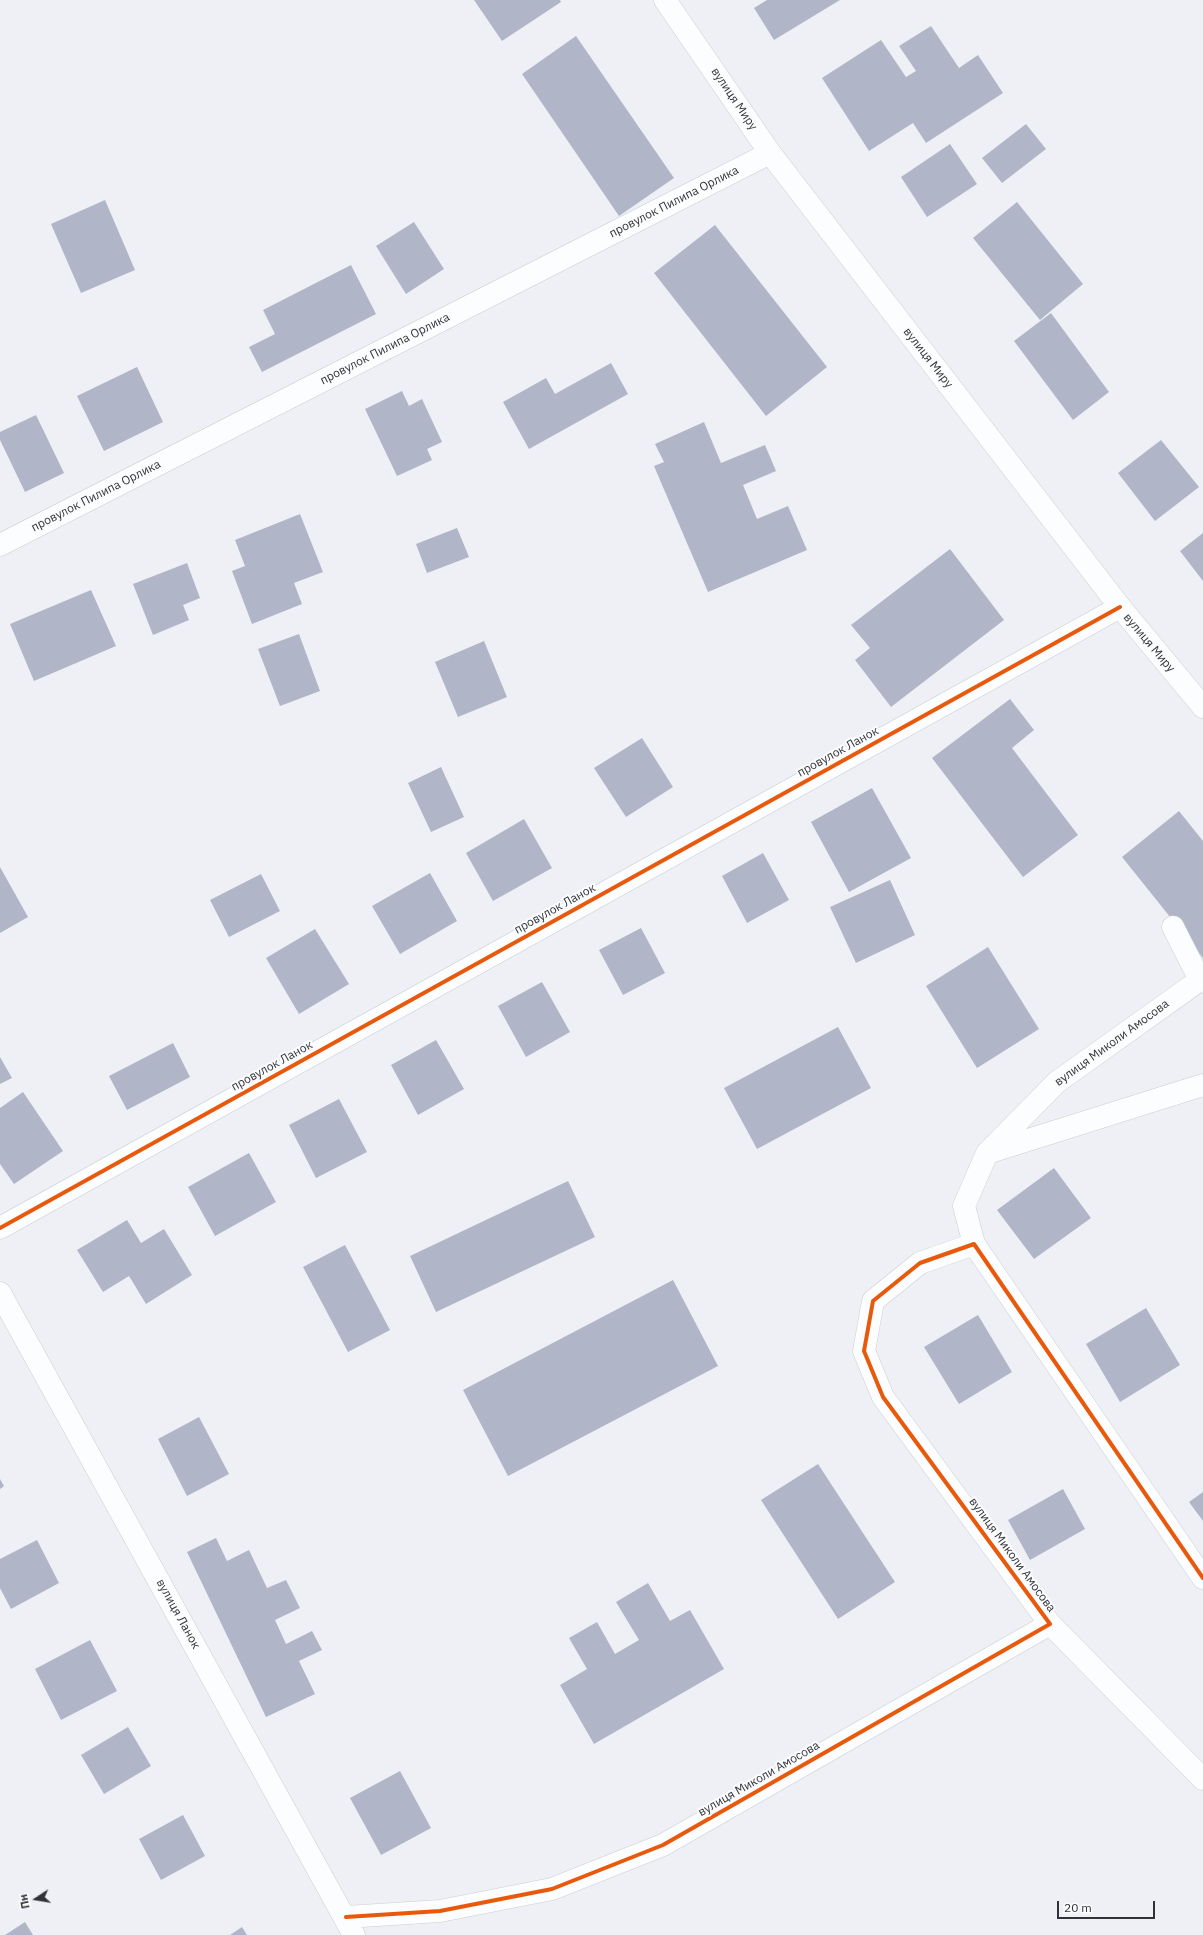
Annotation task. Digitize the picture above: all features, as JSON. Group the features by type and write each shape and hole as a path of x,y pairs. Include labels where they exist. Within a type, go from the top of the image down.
{"street":[{"name":"вулиця Миру","path":"665,0 770,153 1120,607 1203,707"},
{"name":"провулок Пилипа Орлика","path":"2,538 770,153"},
{"name":"провулок Ланок","path":"0,1228 1120,607"},
{"name":"вулиця Миколи Амосова","path":"1173,927 1200,980 1057,1082 987,1153 964,1206 974,1244 1203,1578"},
{"path":"987,1153 1203,1085"},
{"name":"вулиця Миколи Амосова","path":"974,1244 920,1263 873,1301 864,1351 883,1397 1050,1624 1203,1779"},
{"name":"вулиця Ланок","path":"0,1293 350,1926"},
{"name":"вулиця Миколи Амосова","path":"350,1926 440,1912 552,1889 663,1845 1050,1624"}],"building":[{"path":"474,0 560,0 561,2 502,41"},
{"path":"767,0 840,0 774,40 754,8"},
{"path":"931,26 959,68 978,55 1003,93 926,143 913,123 869,151 822,78 881,40 906,77 916,71 899,46"},
{"path":"576,36 674,178 619,216 522,74"},
{"path":"1026,124 1046,149 1002,183 982,158"},
{"path":"950,144 977,184 927,217 901,177"},
{"path":"105,200 135,270 81,293 51,224"},
{"path":"1017,202 1083,284 1040,320 973,238"},
{"path":"414,222 444,269 406,294 376,246"},
{"path":"715,225 827,367 766,416 654,273"},
{"path":"351,265 376,314 262,372 249,347 275,334 263,310"},
{"path":"1051,313 1109,392 1073,420 1014,341"},
{"path":"611,363 628,394 529,449 503,402 546,378 555,394"},
{"path":"137,367 163,422 104,451 77,396"},
{"path":"402,391 409,406 422,399 442,442 427,449 432,460 397,476 365,409"},
{"path":"36,415 64,473 25,492 0,440 0,432"},
{"path":"704,422 721,463 765,445 776,471 743,485 757,519 788,506 807,550 708,592 654,466 664,462 655,444"},
{"path":"1161,440 1199,487 1155,521 1118,473"},
{"path":"300,514 323,572 294,583 302,604 252,624 232,571 245,566 235,540"},
{"path":"457,528 469,557 427,573 416,544"},
{"path":"1203,533 1203,581 1180,551"},
{"path":"950,549 1004,620 891,707 855,660 870,648 851,625"},
{"path":"187,563 200,598 183,605 189,620 153,635 133,584"},
{"path":"91,590 116,646 34,681 10,624"},
{"path":"299,634 320,691 280,706 258,649"},
{"path":"484,641 507,697 458,717 435,662"},
{"path":"1010,699 1034,730 1012,748 1078,835 1023,877 932,758"},
{"path":"642,738 673,787 626,817 594,768"},
{"path":"441,767 464,817 431,832 408,783"},
{"path":"872,788 911,858 849,892 811,822"},
{"path":"1179,811 1203,841 1203,958 1122,857"},
{"path":"524,819 552,868 493,901 466,853"},
{"path":"763,853 789,900 747,923 722,876"},
{"path":"0,867 28,917 0,933"},
{"path":"430,873 457,921 400,954 372,906"},
{"path":"261,874 280,911 229,937 210,900"},
{"path":"890,880 915,935 856,963 830,907"},
{"path":"641,928 665,973 623,995 599,950"},
{"path":"315,929 349,984 299,1014 266,958"},
{"path":"988,947 1039,1029 977,1068 926,986"},
{"path":"542,982 570,1032 526,1057 498,1006"},
{"path":"838,1027 871,1088 757,1149 724,1088"},
{"path":"436,1040 464,1089 418,1115 391,1065"},
{"path":"173,1043 190,1077 127,1110 109,1076"},
{"path":"0,1057 12,1078 0,1084"},
{"path":"23,1092 63,1151 14,1184 0,1164 0,1108"},
{"path":"339,1099 367,1152 316,1178 289,1125"},
{"path":"249,1153 276,1202 215,1236 188,1187"},
{"path":"1054,1168 1091,1218 1034,1259 997,1210"},
{"path":"568,1181 595,1237 436,1312 410,1256"},
{"path":"127,1220 141,1243 164,1229 192,1275 146,1304 129,1276 103,1292 77,1250"},
{"path":"345,1245 390,1330 348,1352 303,1267"},
{"path":"673,1280 718,1366 508,1476 463,1390"},
{"path":"1146,1308 1180,1365 1120,1402 1086,1344"},
{"path":"978,1315 1012,1372 959,1404 924,1347"},
{"path":"199,1417 229,1474 187,1496 158,1439"},
{"path":"818,1464 895,1582 838,1619 761,1500"},
{"path":"0,1479 4,1486 0,1489"},
{"path":"1063,1489 1085,1529 1030,1560 1008,1520"},
{"path":"1203,1492 1203,1521 1189,1502"},
{"path":"216,1538 227,1561 249,1550 267,1588 286,1580 300,1608 275,1620 286,1644 312,1631 322,1650 299,1661 315,1694 266,1717 187,1552"},
{"path":"37,1540 59,1583 11,1609 0,1588 0,1559"},
{"path":"648,1583 670,1621 690,1610 724,1669 594,1744 560,1685 587,1669 569,1638 597,1622 615,1654 639,1640 616,1602"},
{"path":"90,1640 117,1691 61,1720 35,1669"},
{"path":"128,1727 151,1766 104,1794 81,1755"},
{"path":"400,1771 431,1828 381,1855 350,1798"},
{"path":"183,1815 205,1856 161,1880 139,1839"},
{"path":"25,1922 33,1935 5,1935"},
{"path":"242,1927 247,1935 230,1935"}],"cycle path":[{"path":"0,1228 1120,607"},
{"path":"346,1917 440,1911 552,1889 663,1845 1050,1624 883,1397 864,1351 873,1301 920,1263 974,1244 1203,1578"}]}
